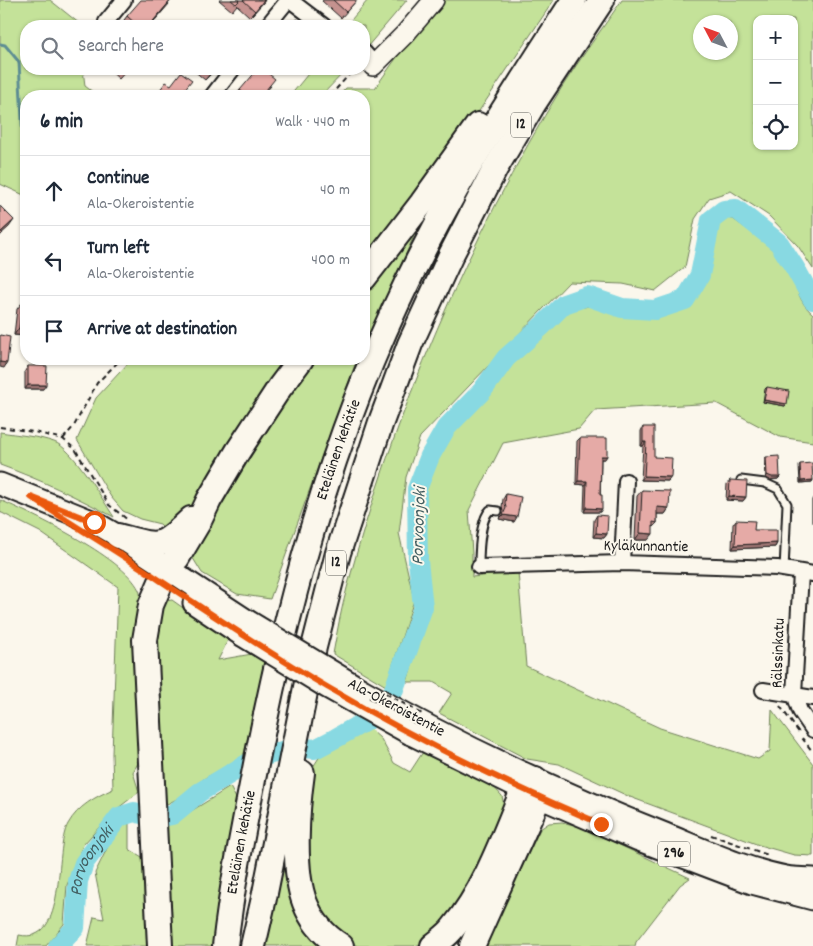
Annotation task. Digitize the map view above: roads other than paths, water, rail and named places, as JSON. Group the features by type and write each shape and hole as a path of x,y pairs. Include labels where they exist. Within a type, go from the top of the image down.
{"highway":[{"path":"370,270 422,202 568,0"},
{"name":"Eteläinen kehätie","path":"370,364 427,241 486,139 574,0"},
{"name":"Eteläinen kehätie","path":"253,946 294,782 314,647 338,553 381,422 410,344 451,255 491,178 534,103 602,0"},
{"path":"160,946 145,640 151,605 164,574 177,558 209,500 274,395 296,365"},
{"name":"Eteläinen kehätie","path":"225,946 250,793 287,618 332,464 369,365"},
{"path":"124,529 151,545 164,542 172,538 209,500"},
{"path":"294,782 299,878 304,902 325,934 341,946"},
{"path":"433,946 452,930 468,909 532,789"},
{"path":"472,946 532,789"}],"main road":[{"name":"Ala-Okeroistentie","path":"0,484 94,522 124,529 164,574"},
{"name":"Ala-Okeroistentie","path":"31,497 86,534 164,574 244,628 327,688 414,728 532,789 639,840 752,883 813,899"},
{"name":"Ala-Okeroistentie","path":"532,789 645,826 720,856 772,873 787,877 813,879"}],"street":[{"path":"108,20 124,0"},
{"path":"272,20 289,0 316,20"},
{"path":"370,58 405,34 434,0"},
{"path":"217,90 228,75"},
{"path":"622,563 626,480"},
{"name":"Kyläkunnantie","path":"479,567 622,563 784,570 807,573"},
{"name":"Rälssinkatu","path":"807,573 794,694 800,711 813,730"},
{"path":"763,690 813,698"}],"lane":[{"path":"741,480 765,483 778,489 787,504 784,570"},
{"path":"479,567 479,554 486,515 490,510 498,511"}],"waterway":[{"path":"0,44 5,45 19,62 20,90"},
{"name":"Porvoonjoki","path":"58,946 75,928 78,881 84,863 119,817 134,812 157,818 172,815 200,792 255,759 295,747 315,749 336,738 371,718 393,692 423,607 418,561 417,489 430,456 446,428 482,391 506,358 564,304 587,296 622,308 655,310 685,300 700,275 711,220 724,210 736,209 779,243 813,300"}]}
